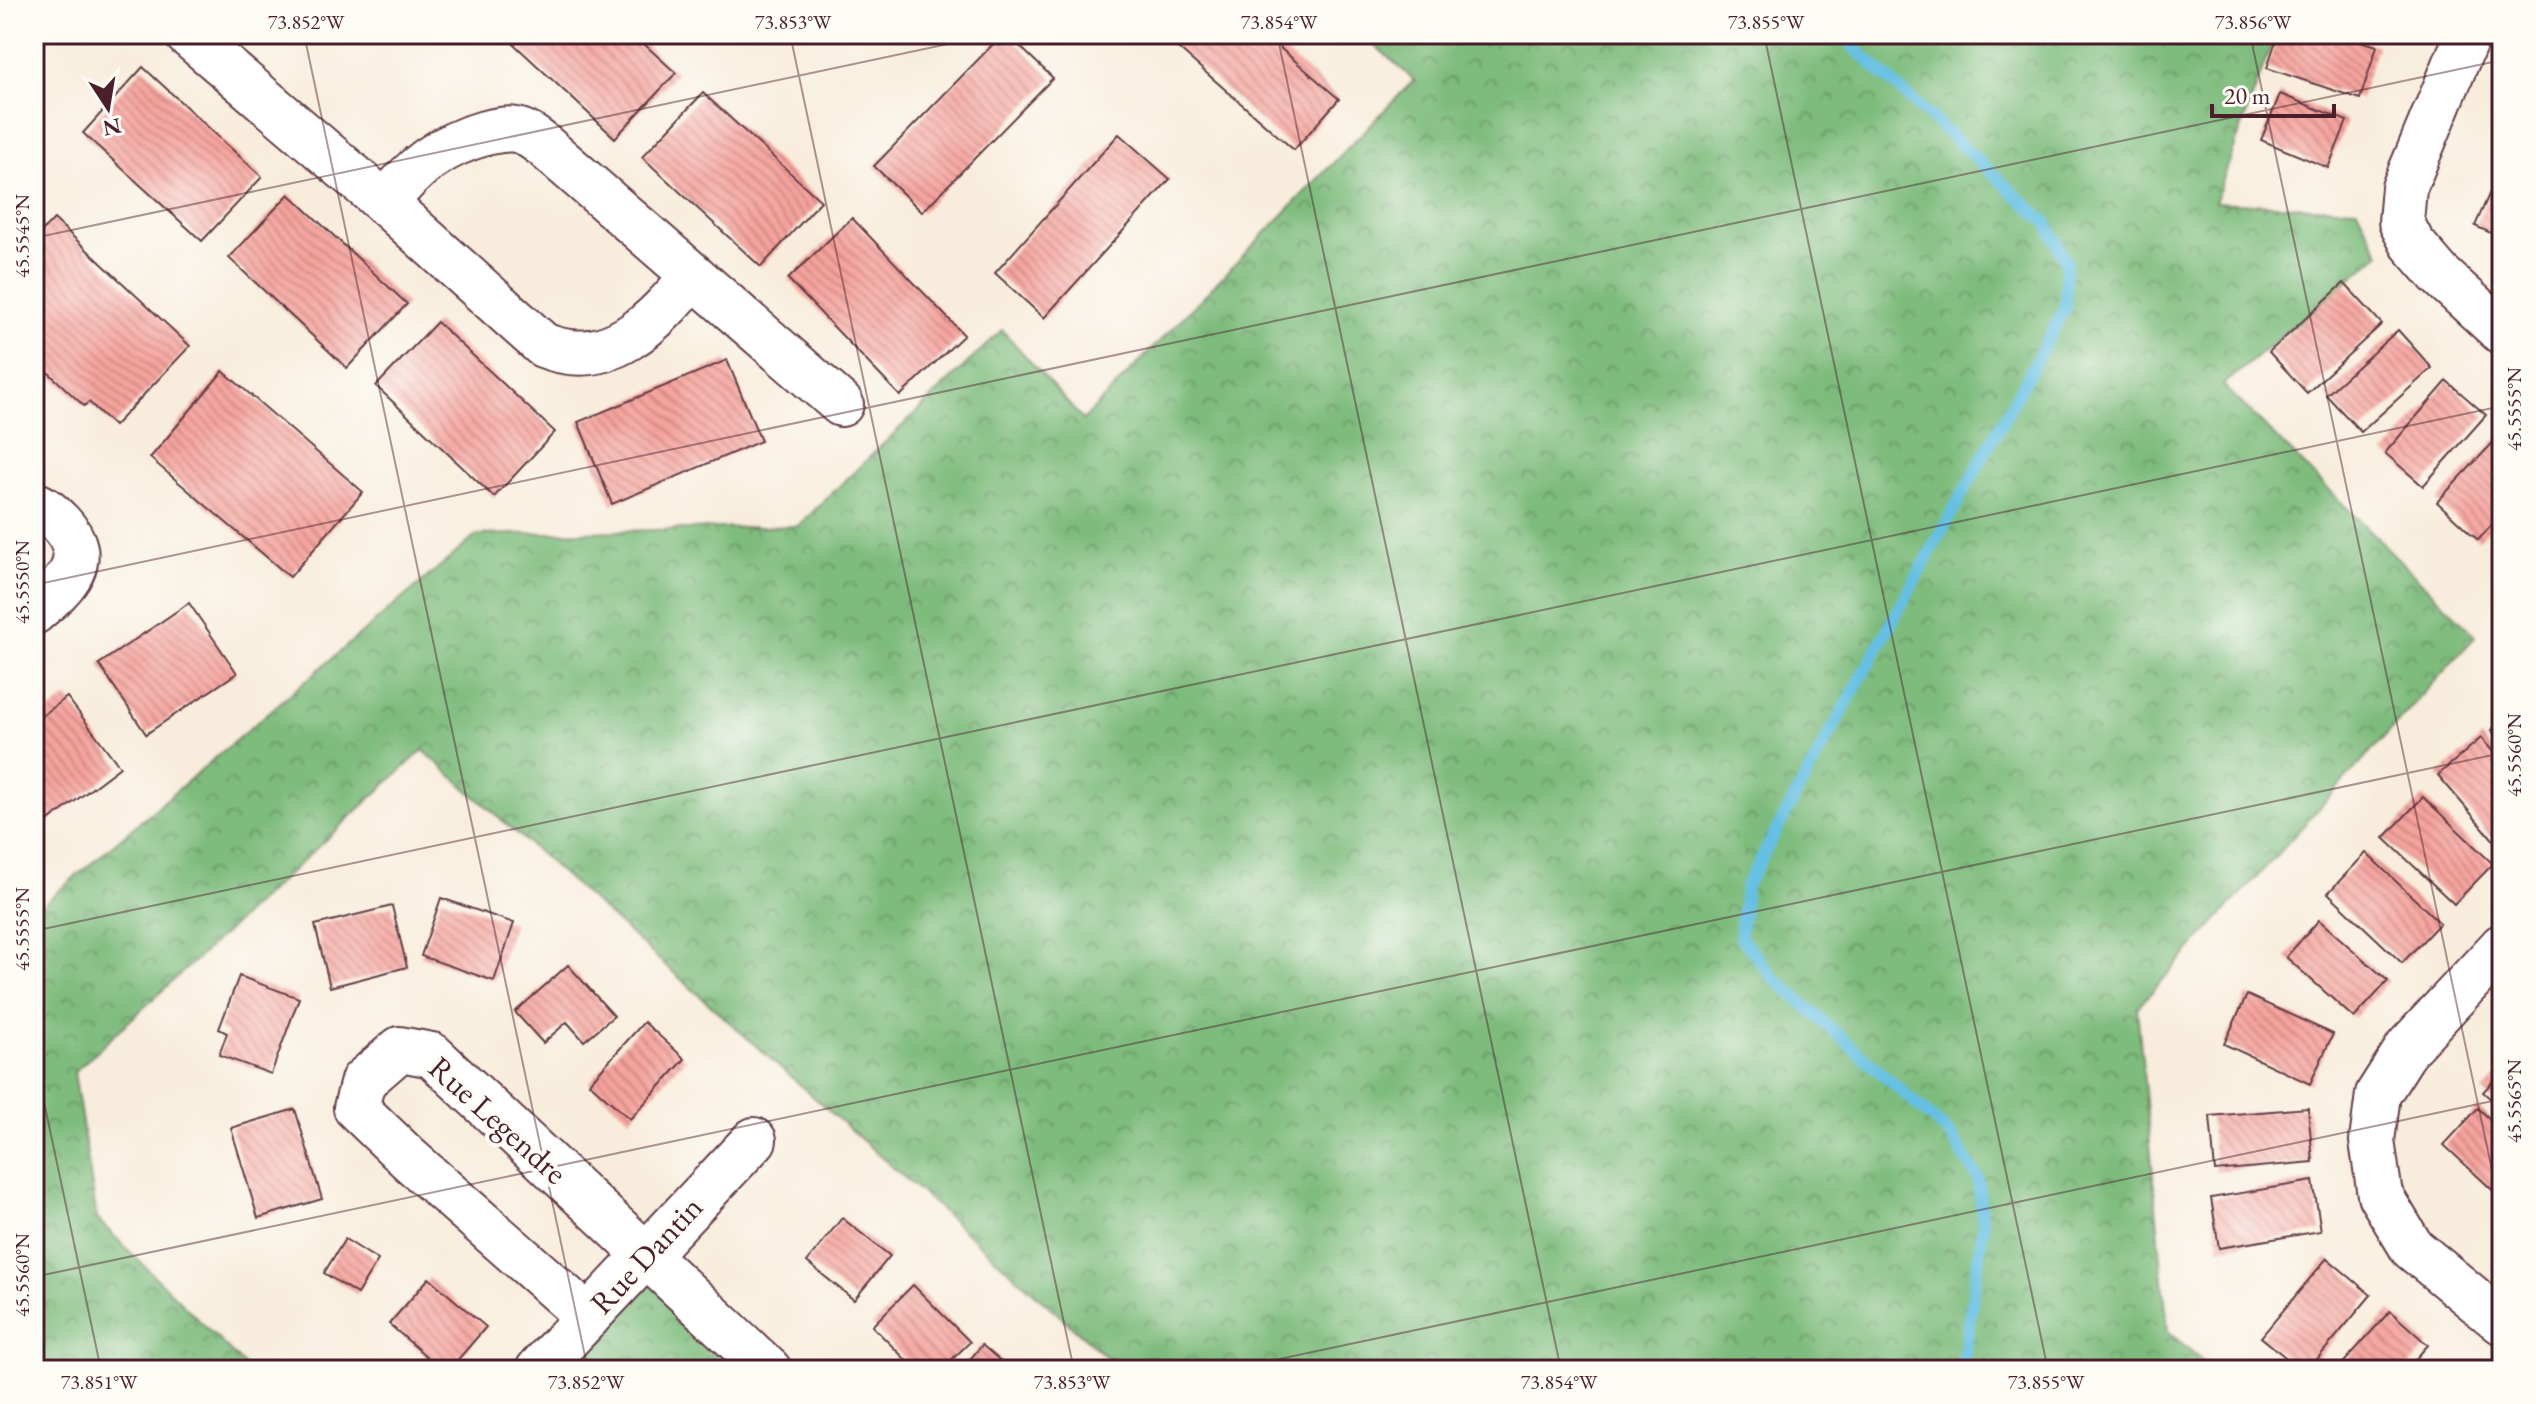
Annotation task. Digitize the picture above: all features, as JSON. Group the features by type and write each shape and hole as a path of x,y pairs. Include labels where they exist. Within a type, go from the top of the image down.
{"street":[{"path":"187,34 385,203 543,345 559,351 595,350 640,333 693,276"},
{"path":"2468,34 2404,188 2401,222 2412,243 2439,274 2502,332"},
{"path":"385,203 410,174 439,152 499,130 514,129 527,134 841,404"},
{"path":"34,504 53,516 67,531 76,559 65,586 34,612"},
{"path":"2502,946 2408,1047 2378,1094 2372,1141 2380,1195 2412,1248 2502,1322"},
{"name":"Rue Legendre","path":"588,1317 409,1159 356,1108 363,1081 400,1049 432,1055 769,1370"},
{"name":"Rue Dantin","path":"538,1370 754,1140"}],"green space":[{"path":"1362,34 2275,34 2215,202 2357,209 2380,254 2223,385 2476,636 2137,1008 2168,1332 2214,1370 1121,1370 423,750 74,1072 97,1219 249,1370 34,1370 34,912 477,535 798,526 1002,330 1083,420 1414,80"},
{"path":"657,1277 762,1370 570,1370 602,1331"}],"building":[{"path":"503,34 633,34 676,73 615,138"},
{"path":"1003,34 1007,34 1053,78 922,212 874,166"},
{"path":"1162,34 1264,34 1339,99 1294,150"},
{"path":"2278,34 2338,34 2377,46 2360,99 2267,68"},
{"path":"143,67 262,177 202,241 83,133"},
{"path":"703,93 821,201 761,267 642,157"},
{"path":"2280,94 2347,121 2328,168 2261,140"},
{"path":"1119,134 1170,179 1044,318 995,273"},
{"path":"2498,174 2502,176 2502,238 2475,226"},
{"path":"289,194 407,304 347,368 229,258"},
{"path":"852,218 964,335 900,396 788,279"},
{"path":"54,219 190,346 114,426 89,402 84,406 34,359 34,240"},
{"path":"2344,283 2382,324 2307,393 2269,352"},
{"path":"437,322 555,432 494,497 376,386"},
{"path":"2398,330 2432,368 2361,432 2326,395"},
{"path":"727,360 761,441 612,504 578,422"},
{"path":"223,371 363,492 290,577 150,458"},
{"path":"2447,381 2486,415 2423,486 2385,453"},
{"path":"2502,433 2502,514 2478,540 2437,502"},
{"path":"2502,545 2502,567 2491,557"},
{"path":"189,603 237,673 146,734 99,664"},
{"path":"67,697 120,767 34,832 34,722"},
{"path":"2502,720 2502,742 2491,730"},
{"path":"2481,738 2502,762 2502,850 2438,775"},
{"path":"2423,797 2493,864 2454,904 2384,838"},
{"path":"2366,853 2440,923 2402,963 2328,893"},
{"path":"441,898 514,923 494,981 421,956"},
{"path":"392,906 407,967 330,987 315,925"},
{"path":"2319,920 2388,981 2354,1018 2286,957"},
{"path":"568,965 614,1016 584,1041 567,1022 543,1043 515,1012"},
{"path":"239,976 299,998 271,1074 219,1055 227,1033 219,1029"},
{"path":"2247,995 2333,1034 2310,1084 2224,1044"},
{"path":"644,1022 685,1059 630,1119 589,1083"},
{"path":"2502,1071 2502,1109 2483,1092"},
{"path":"2308,1108 2313,1162 2215,1171 2210,1116"},
{"path":"2478,1108 2502,1130 2500,1197 2444,1145"},
{"path":"295,1109 322,1199 258,1218 231,1128"},
{"path":"2313,1181 2321,1231 2219,1248 2211,1198"},
{"path":"842,1218 890,1256 854,1300 807,1262"},
{"path":"345,1239 378,1260 357,1294 324,1273"},
{"path":"2327,1258 2371,1295 2308,1370 2301,1370 2261,1337"},
{"path":"429,1278 486,1327 449,1370 442,1370 389,1324"},
{"path":"913,1285 970,1342 941,1370 916,1370 872,1326"},
{"path":"2390,1311 2428,1345 2406,1370 2337,1370"},
{"path":"982,1345 1011,1370 961,1370"}],"waterway":[{"path":"1839,34 2047,223 2066,262 2065,308 1746,886 1740,936 1772,976 1950,1134 1978,1178 1983,1226 1962,1370"}]}
